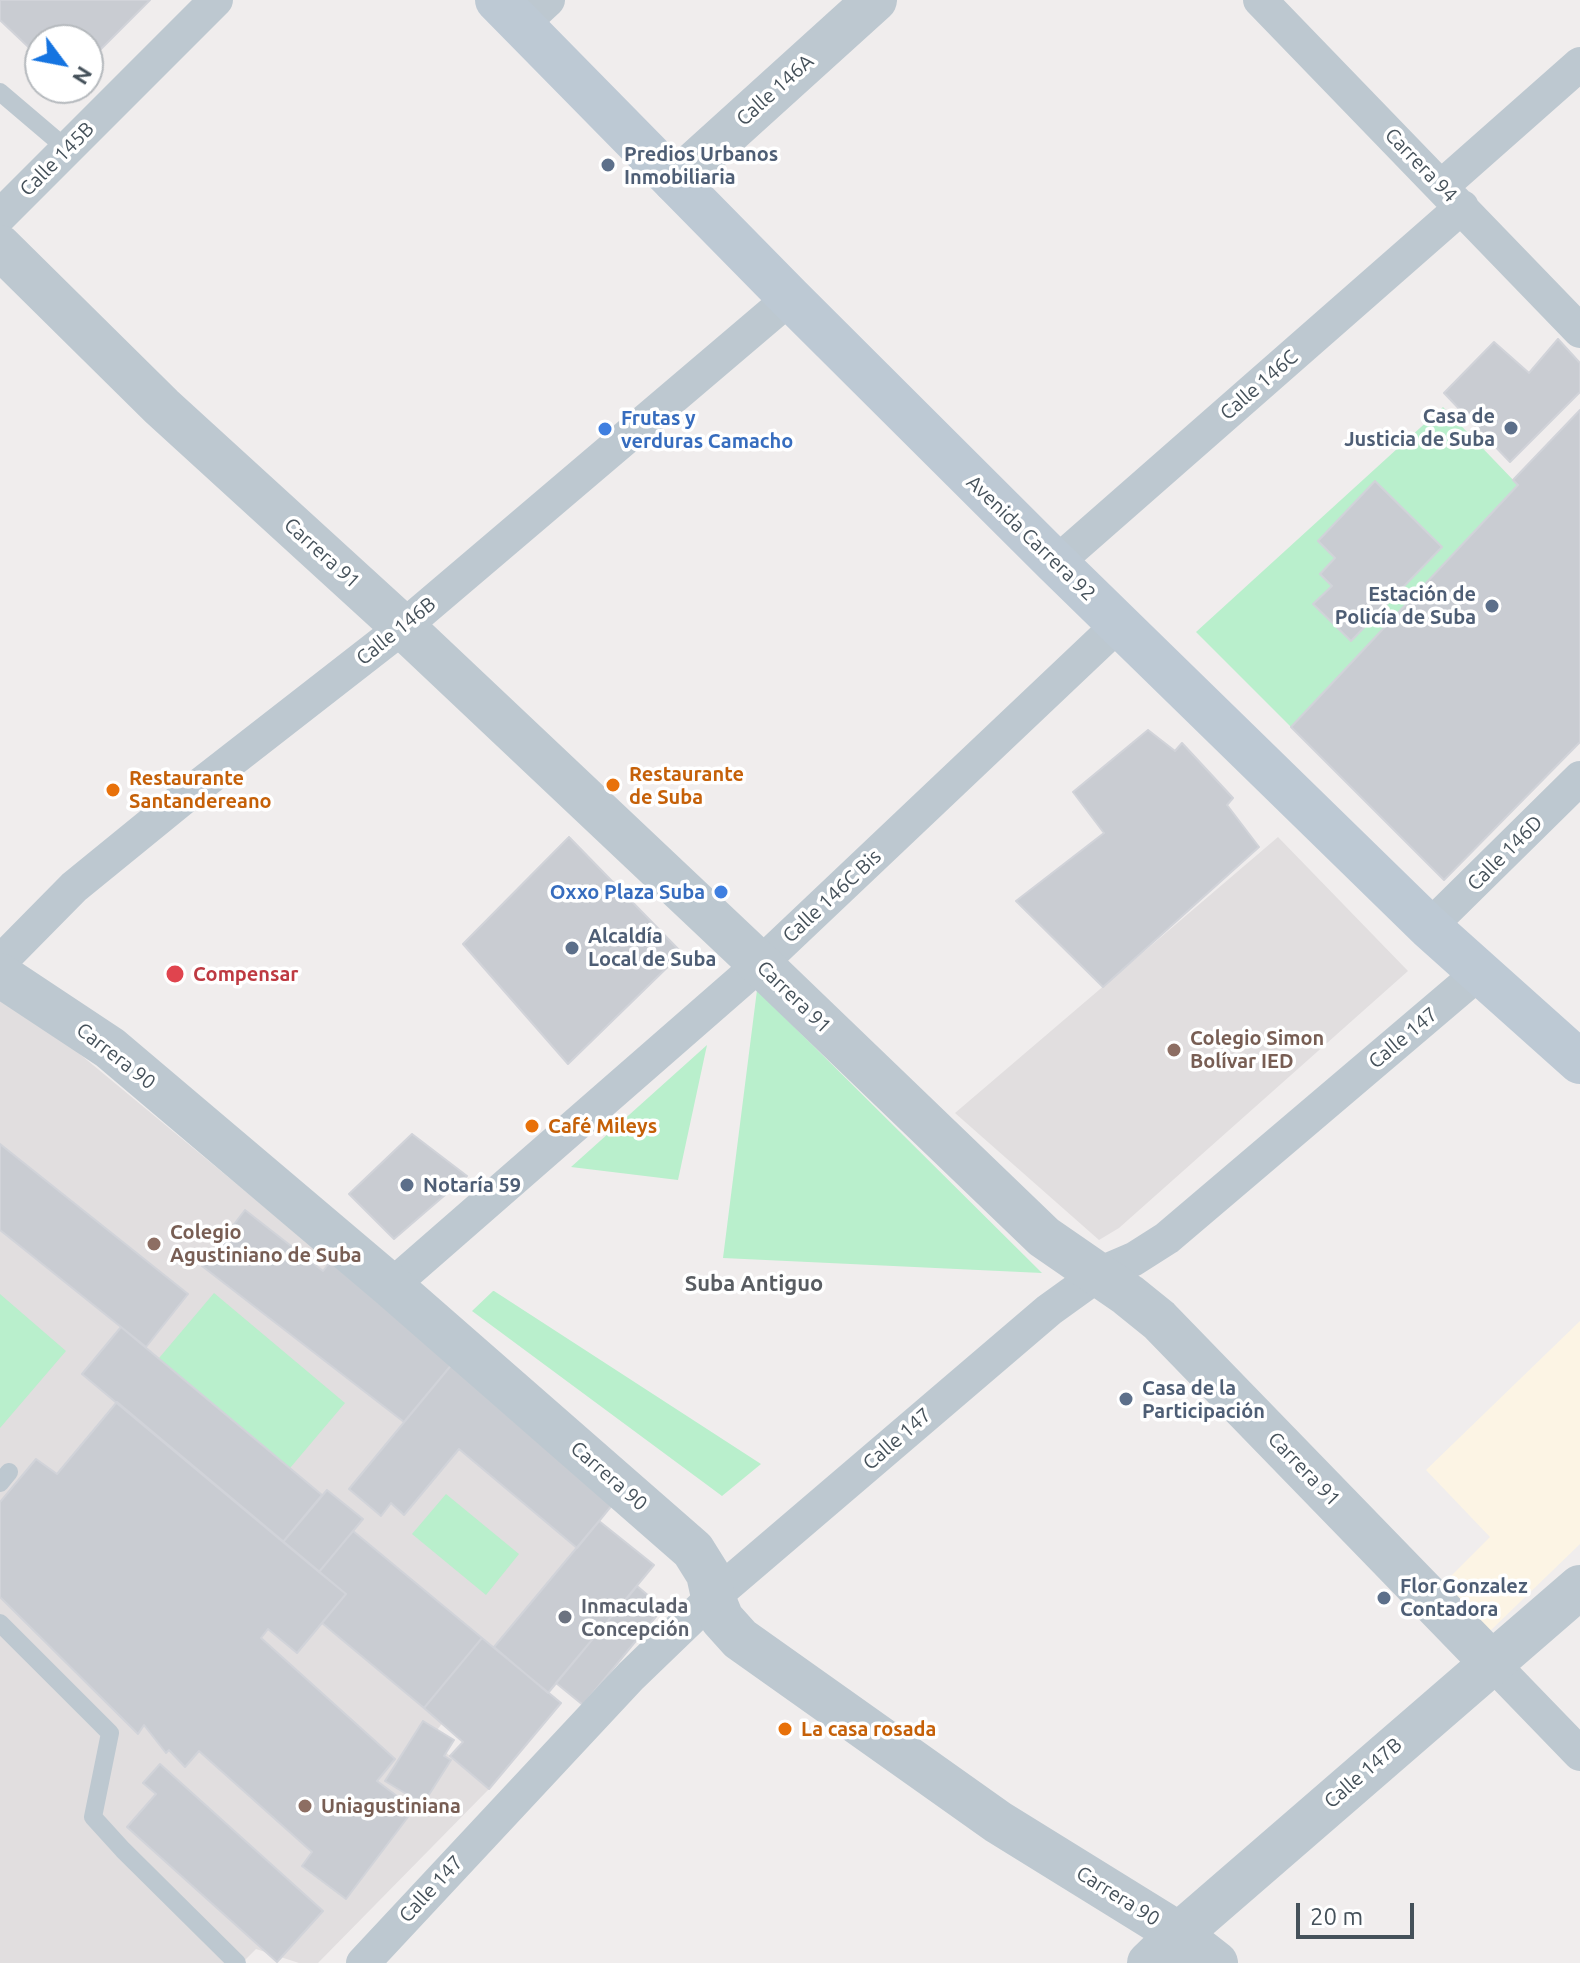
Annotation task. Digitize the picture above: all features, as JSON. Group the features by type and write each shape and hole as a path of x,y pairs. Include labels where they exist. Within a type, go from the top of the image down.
{"main road":[{"name":"Avenida Carrera 92","path":"522,8 675,181 1056,563 1429,927 1580,1062"}],"street":[{"name":"Calle 145B","path":"0,216 216,0"},
{"name":"Calle 146A","path":"675,181 875,0"},
{"name":"Carrera 94","path":"1260,0 1580,331"},
{"name":"Calle 146C","path":"1056,563 1452,196 1580,64"},
{"name":"Carrera 91","path":"0,247 162,407 403,627 1044,1237 1159,1320 1580,1754"},
{"name":"Calle 146B","path":"0,962 74,887 403,627 790,298"},
{"name":"Calle 146C Bis","path":"391,1286 760,964 1119,624"},
{"name":"Calle 146D","path":"1429,927 1580,778"},
{"name":"Calle 147","path":"363,1963 631,1676 713,1597 1049,1310 1099,1274 1134,1259 1167,1238 1480,972"},
{"name":"Carrera 90","path":"0,975 110,1048 391,1286 693,1550 708,1574 722,1619 740,1639 998,1822 1164,1948 1216,1963"},
{"name":"Calle 147B","path":"1164,1948 1580,1587"}],"lane":[{"path":"0,92 67,149"},
{"path":"0,1623 110,1733 93,1817 237,1963"}],"shaded area":[{"name":"Colegio Simon Bolívar IED","path":"1278,837 1408,971 1119,1228 1099,1240 955,1113"},
{"name":"Colegio Agustiniano de Suba","path":"0,988 617,1499 430,1739 489,1789 318,1963 299,1963 256,1949 242,1963 0,1963"},
{"path":"1580,1321 1580,1544 1489,1632 1443,1584 1490,1537 1426,1470"}],"green space":[{"path":"1443,407 1518,485 1291,727 1196,632"},
{"path":"757,990 1042,1273 723,1258"},
{"path":"707,1045 678,1180 571,1167"},
{"path":"493,1291 761,1464 722,1496 472,1311"},
{"path":"214,1293 345,1403 285,1474 154,1364"},
{"path":"0,1294 66,1351 0,1428"},
{"path":"446,1494 519,1554 486,1595 412,1534"}],"building":[{"path":"0,0 150,0 104,46 104,24 24,24 24,43 0,20"},
{"name":"Casa de Justicia de Suba","path":"1558,339 1580,363 1580,392 1510,462 1444,393 1494,342 1529,373"},
{"name":"Estación de Policía de Suba","path":"1580,410 1580,742 1444,880 1291,727 1518,485 1513,480"},
{"path":"1375,481 1442,547 1351,641 1313,604 1332,586 1320,574 1335,558 1318,541"},
{"path":"1148,730 1175,751 1182,743 1233,798 1227,805 1259,847 1103,987 1016,901 1104,833 1073,792"},
{"name":"Alcaldía Local de Suba","path":"569,837 682,953 568,1064 463,944"},
{"name":"Notaría 59","path":"412,1134 467,1176 394,1239 349,1194"},
{"path":"0,1144 188,1294 146,1347 0,1230"},
{"path":"245,1210 323,1271 331,1261 453,1363 404,1422 202,1266"},
{"path":"121,1327 322,1495 283,1542 82,1374"},
{"path":"453,1363 617,1499 577,1548 459,1449 404,1515 391,1503 381,1516 349,1489"},
{"path":"117,1402 346,1594 297,1653 268,1629 261,1638 395,1759 377,1781 414,1809 346,1899 302,1866 312,1852 199,1751 185,1767 169,1750 166,1753 144,1725 138,1734 0,1597 0,1502 36,1459 57,1474"},
{"path":"327,1490 363,1519 319,1572 283,1542"},
{"name":"Inmaculada Concepción","path":"599,1521 654,1565 548,1693 494,1647"},
{"path":"353,1531 482,1638 424,1708 322,1623 346,1594 319,1572"},
{"path":"637,1586 663,1608 583,1705 556,1683"},
{"path":"482,1638 561,1703 489,1789 450,1756 463,1742 424,1708"},
{"path":"423,1721 454,1740 444,1756 451,1760 423,1804 385,1781"},
{"path":"160,1764 323,1911 277,1962 127,1827 156,1794 143,1783"}],"place":[{"name":"Predios Urbanos Inmobiliaria","path":"608,165"},
{"name":"Casa de Justicia de Suba","path":"1511,428"},
{"name":"Frutas y verduras Camacho","path":"605,429"},
{"name":"Estación de Policía de Suba","path":"1492,606"},
{"name":"Restaurante de Suba","path":"613,785"},
{"name":"Restaurante Santandereano","path":"113,790"},
{"name":"Oxxo Plaza Suba","path":"721,892"},
{"name":"Alcaldía Local de Suba","path":"572,948"},
{"name":"Compensar","path":"175,974"},
{"name":"Colegio Simon Bolívar IED","path":"1174,1050"},
{"name":"Café Mileys","path":"532,1126"},
{"name":"Notaría 59","path":"407,1185"},
{"name":"Colegio Agustiniano de Suba","path":"154,1244"},
{"name":"Casa de la Participación","path":"1126,1399"},
{"name":"Flor Gonzalez Contadora","path":"1384,1598"},
{"name":"Inmaculada Concepción","path":"565,1617"},
{"name":"La casa rosada","path":"785,1729"},
{"name":"Uniagustiniana","path":"305,1806"}],"district":[{"name":"Suba Antiguo","path":"754,1284"}]}
